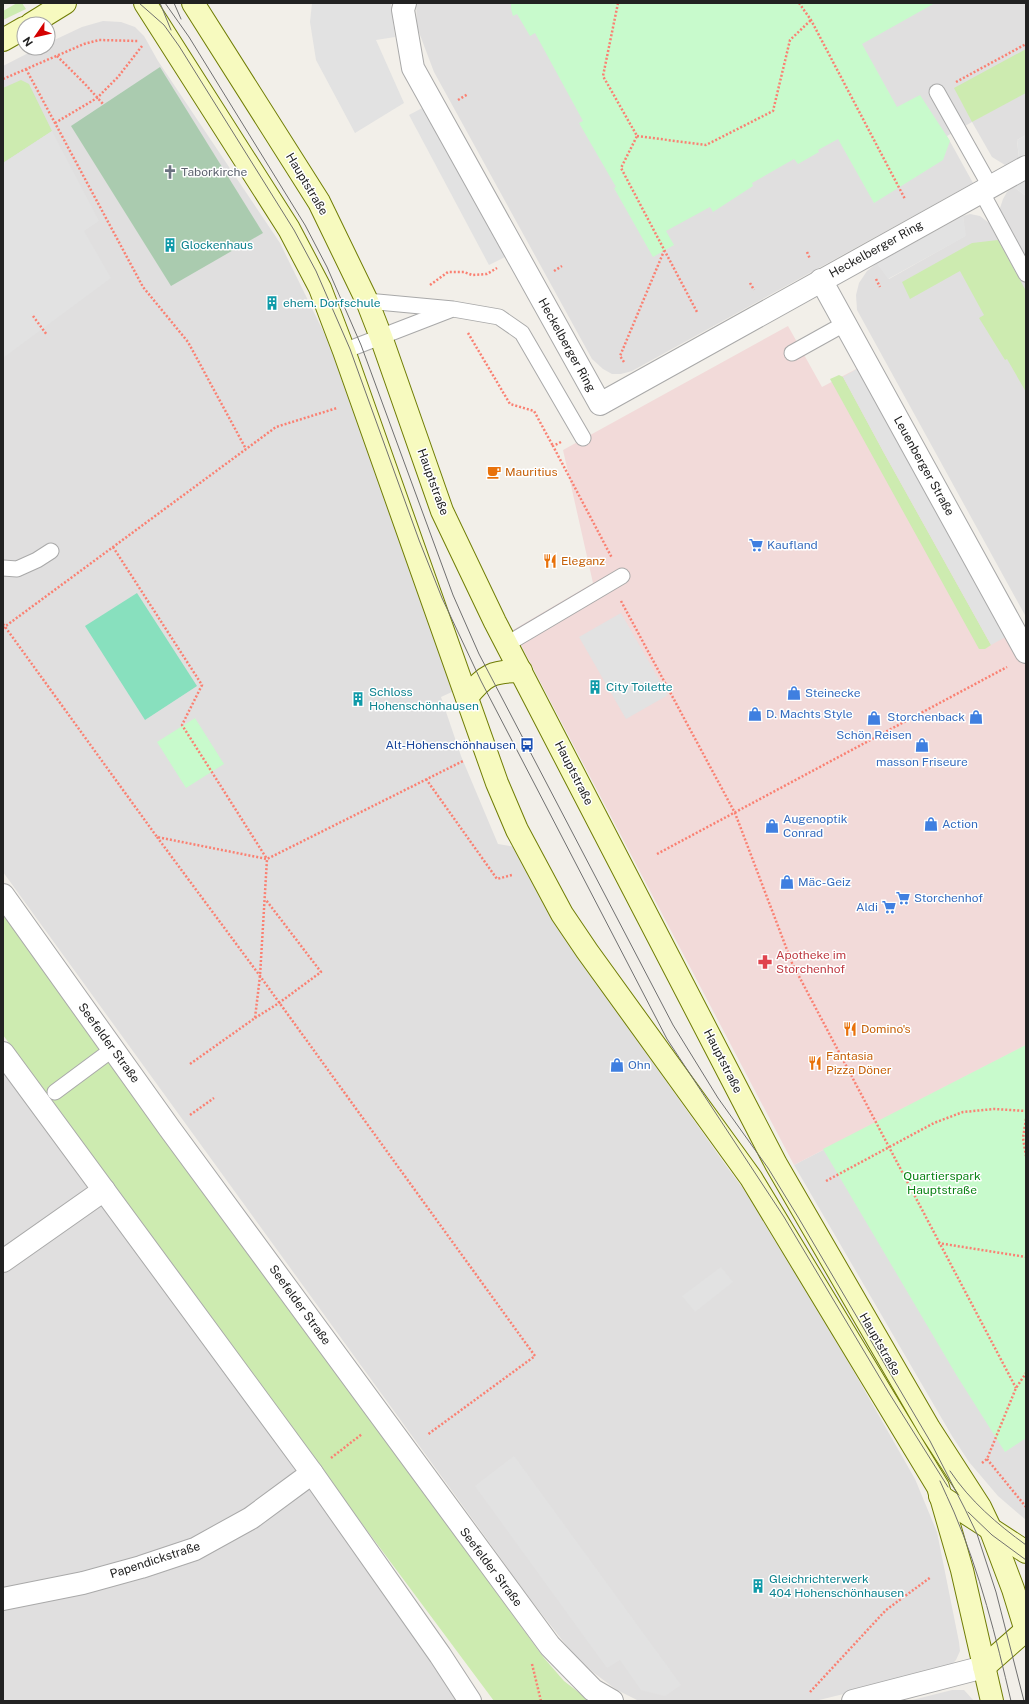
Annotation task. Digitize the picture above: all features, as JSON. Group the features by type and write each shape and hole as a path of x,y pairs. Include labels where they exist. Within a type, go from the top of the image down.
{"main road":[{"path":"44,16 65,3"},
{"name":"Hauptstraße","path":"145,3 289,229 320,288 344,351 497,782 517,830 562,914 587,951 751,1178 938,1487 962,1570 992,1701"},
{"name":"Hauptstraße","path":"193,3 319,202 367,301 442,511 507,644 776,1164 929,1428 980,1508 990,1528 1026,1631"},
{"path":"3,40 16,33"},
{"path":"467,697 481,681 500,671 521,671"},
{"path":"751,1178 776,1164"},
{"name":"Hauptstraße","path":"940,1496 1026,1552"},
{"path":"984,1667 1026,1631"}],"street":[{"name":"Heckelberger Ring","path":"405,3 403,10 413,68 600,404 1026,166"},
{"name":"Leuenberger Straße","path":"821,280 846,323 1019,658"},
{"name":"Seefelder Straße","path":"3,895 113,1049 550,1646 593,1690 612,1701"},
{"path":"3,1053 312,1473 440,1655 470,1701"},
{"path":"3,1261 104,1190"},
{"name":"Papendickstraße","path":"3,1598 83,1583 141,1567 195,1549 252,1518 312,1473"},
{"path":"853,1701 984,1667"}],"lane":[{"path":"938,92 1026,274"},
{"path":"367,301 453,309 499,317 522,333 581,435"},
{"path":"344,351 453,309"},
{"path":"792,352 846,323"},
{"path":"3,568 17,569 38,560 51,551"},
{"path":"507,644 622,576"},
{"path":"55,1092 113,1049"}],"path":[{"path":"618,3 602,76 637,136"},
{"path":"799,3 811,20 905,199"},
{"path":"637,136 706,145 773,111 790,40 811,20"},
{"path":"3,79 84,44 99,40 139,41"},
{"path":"55,123 97,98 118,77 146,41"},
{"path":"938,92 1026,44"},
{"path":"56,56 103,104"},
{"path":"26,69 143,287 188,342 246,449"},
{"path":"637,136 621,168 697,312"},
{"path":"636,383 620,356 664,251"},
{"path":"428,287 448,272 464,272 472,275 487,274 518,257"},
{"path":"453,309 510,404 534,411 625,581 618,596 734,813 792,963 938,1243 1016,1388"},
{"path":"33,316 47,335"},
{"path":"341,406 276,427 4,627 260,976 534,1356 406,1451"},
{"path":"553,446 581,435"},
{"path":"113,548 202,685 182,725 267,859 260,976 255,1018"},
{"path":"657,854 1019,658"},
{"path":"157,837 267,859 468,759"},
{"path":"426,779 497,879 518,873"},
{"path":"190,1064 279,1003 321,972 265,899"},
{"path":"826,1181 934,1123 963,1112 994,1108 1026,1111"},
{"path":"1026,1120 1023,1138 1026,1156"},
{"path":"938,1243 1026,1257"},
{"path":"1026,1373 1016,1388 987,1459 1026,1507"},
{"path":"312,1473 364,1432"},
{"path":"810,1692 886,1610 931,1577"},
{"path":"531,1659 541,1701"}],"shaded area":[{"path":"312,3 391,3 395,37 376,40 404,103 355,133 316,60 310,22"},
{"path":"416,3 1026,3 1026,135 1017,140 1019,158 1005,165 992,157 972,122 947,136 973,183 632,371 621,374 612,374 603,369 592,359 434,72 417,27"},
{"path":"103,21 121,22 135,27 144,36 158,61 280,243 327,339 384,490 454,691 441,697 461,756 498,844 515,847 556,926 727,1167 771,1226 915,1479 937,1532 959,1642 960,1651 956,1660 950,1666 942,1670 815,1701 639,1701 617,1690 594,1673 573,1654 534,1604 3,872 3,66 22,56 56,56 56,39 82,27"},
{"path":"426,106 507,256 489,265 409,115"},
{"path":"52,131 99,221 84,231 111,278 3,358 3,163"},
{"path":"1026,135 1026,154 1019,158 1017,140"},
{"path":"1026,180 1026,196 1014,187"},
{"path":"1014,187 1026,196 1026,617 857,310 856,295 859,283 867,271 877,263 889,279 965,236 963,216 970,214 980,216 989,223 998,239 1009,232 1000,217 1000,208 1007,192"},
{"path":"963,216 966,236 888,279 877,263"},
{"path":"788,326 822,387 862,366 1026,666 1026,1045 794,1165 513,630 593,583 563,450"},
{"path":"862,366 1009,635 991,645 843,377"},
{"path":"621,613 668,695 626,719 579,637"},
{"name":"Quartierspark Hauptstraße","path":"1026,1045 1026,1520 998,1496 969,1462 952,1436 794,1165"},
{"path":"3,1064 83,1174 90,1191 3,1254"},
{"path":"100,1205 107,1208 296,1468 293,1475 247,1509 187,1544 97,1569 3,1588 3,1269"},
{"path":"721,1267 733,1282 695,1312 682,1296"},
{"path":"514,1456 681,1685 665,1696 641,1690 620,1660 607,1668 475,1486"},
{"path":"310,1487 459,1701 3,1701 3,1605 106,1584"},
{"path":"952,1690 964,1690 974,1701 908,1701"}],"green space":[{"path":"17,3 22,3 26,9 3,20 3,11"},
{"path":"511,3 935,3 862,44 897,107 920,95 950,141 943,160 874,203 838,139 818,150 819,152 798,164 794,159 752,183 753,186 713,212 710,207 666,231 674,245 653,257 614,188 616,187 579,123 583,121 535,33 530,36 517,14 513,16"},
{"path":"1026,49 1026,93 972,122 954,88"},
{"path":"160,67 263,233 171,286 71,126"},
{"path":"21,80 29,84 52,131 3,163 3,88"},
{"path":"998,240 1026,291 1026,392 1007,359 1005,360 979,318 984,315 960,271 910,299 902,282 972,243"},
{"path":"839,375 843,377 991,645 985,649 979,649 830,379"},
{"path":"137,593 197,686 145,720 85,626"},
{"path":"195,718 224,764 186,788 157,742"},
{"path":"3,913 544,1658 564,1681 590,1701 494,1701 322,1470 3,1035"},
{"name":"Quartierspark Hauptstraße","path":"1026,1045 1026,1438 1005,1452 957,1376 823,1149"}],"tram line":[{"path":"139,3 164,25 179,46 294,230 316,271 350,349 419,540 442,598 481,681 667,1039 784,1217 889,1393 948,1487"},
{"path":"160,3 171,30"},
{"path":"165,3 189,37 305,225 327,267 361,345 453,595 479,654 673,1025 718,1098 768,1168 798,1217 930,1441 965,1509 977,1534 996,1592 1024,1701"},
{"path":"174,3 181,19"},
{"path":"950,1471 975,1502 1005,1529 1026,1545"},
{"path":"940,1481 954,1512 980,1582 1011,1701"},
{"path":"968,1512 992,1535 1026,1560"}],"place":[{"name":"Taborkirche","path":"170,172"},
{"name":"Glockenhaus","path":"170,245"},
{"name":"ehem. Dorfschule","path":"272,303"},
{"name":"Mauritius","path":"494,472"},
{"name":"Kaufland","path":"756,545"},
{"name":"Eleganz","path":"550,561"},
{"name":"City Toilette","path":"595,687"},
{"name":"Steinecke","path":"794,693"},
{"name":"Schloss Hohenschönhausen","path":"358,699"},
{"name":"D. Machts Style","path":"755,714"},
{"name":"Storchenback","path":"976,717"},
{"name":"Schön Reisen","path":"874,718"},
{"name":"Alt-Hohenschönhausen","path":"527,745"},
{"name":"masson Friseure","path":"922,745"},
{"name":"Action","path":"931,824"},
{"name":"Augenoptik Conrad","path":"772,826"},
{"name":"Mäc-Geiz","path":"787,882"},
{"name":"Storchenhof","path":"903,898"},
{"name":"Aldi","path":"889,907"},
{"name":"Apotheke im Storchenhof","path":"765,962"},
{"name":"Domino's","path":"850,1029"},
{"name":"Fantasia Pizza Döner","path":"815,1063"},
{"name":"Ohn","path":"617,1065"},
{"name":"Gleichrichterwerk 404 Hohenschönhausen","path":"758,1586"}]}
